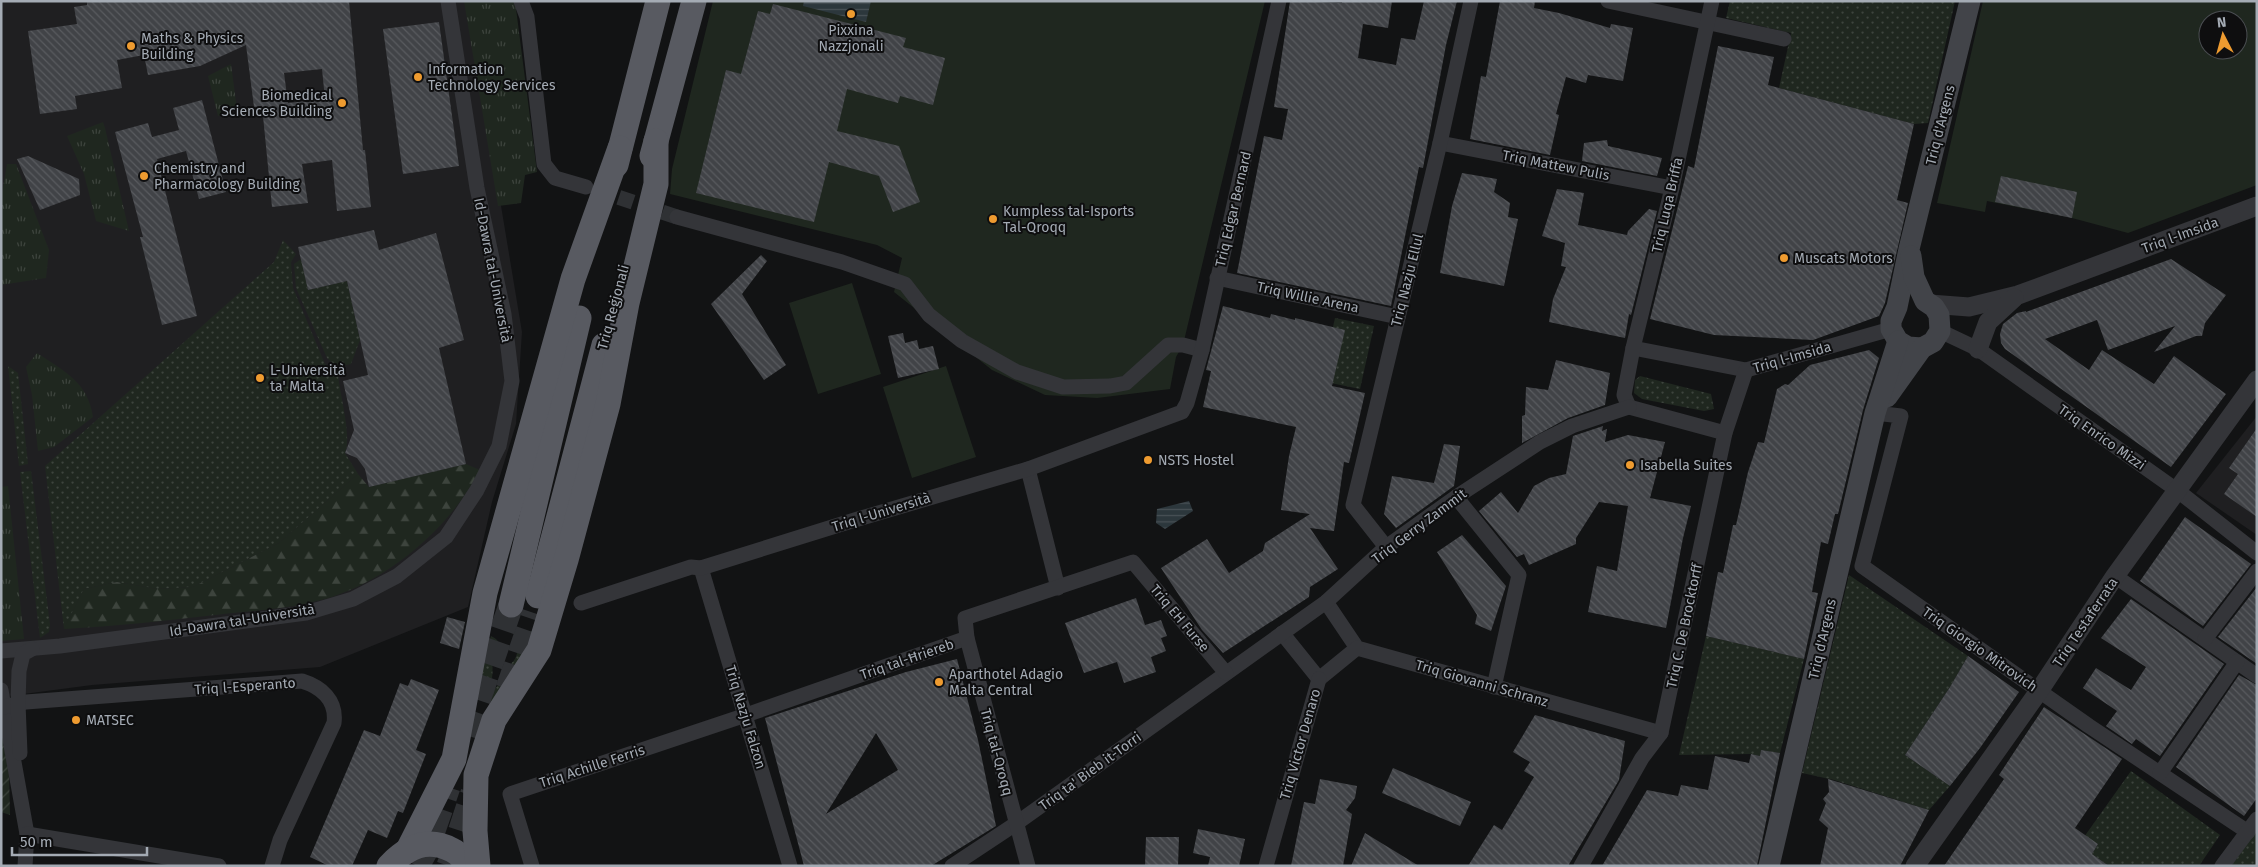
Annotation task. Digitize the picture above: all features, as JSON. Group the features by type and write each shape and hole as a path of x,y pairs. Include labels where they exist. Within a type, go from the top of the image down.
{"highway":[{"name":"Triq Reġjonali","path":"511,605 620,148 658,1"},
{"name":"Triq Reġjonali","path":"534,613 694,1"},
{"path":"478,866 476,775 494,720 539,650 566,560 608,404 627,303 656,184 656,141"},
{"path":"389,866 409,848 454,760 485,593 574,279 620,148"},
{"path":"409,848 429,844 453,850 470,866"}],"main road":[{"name":"Triq d'Argens","path":"1769,866 1875,412 1895,335 1891,321 1897,307 1909,249 1970,1"},
{"name":"Triq d'Argens","path":"1875,412 1922,348 1932,342 1940,331 1939,315 1928,302 1914,277 1909,249"},
{"path":"1897,307 1913,299 1928,302"},
{"path":"1895,335 1908,347 1922,348"}],"street":[{"name":"Id-Dawra tal-Università","path":"1,651 32,649 306,613 354,599 397,576 446,537 477,490 499,446 512,381 504,314 477,188 448,1"},
{"path":"521,1 527,17 544,164 555,178 586,187"},
{"name":"Triq Edgar Bernard","path":"1179,414 1186,407 1202,350 1279,1"},
{"name":"Triq Nazju Ellul","path":"1386,547 1353,505 1440,143 1471,1"},
{"path":"1608,1 1784,40"},
{"name":"Triq Luqa Briffa","path":"1629,407 1624,395 1633,348 1672,188 1712,1"},
{"name":"Triq Mattew Pulis","path":"1440,143 1672,188"},
{"name":"Triq l-Imsida","path":"1928,302 1969,307 2018,295 2256,207"},
{"path":"677,217 842,262 905,284 929,316 962,341 1010,369 1063,387 1110,386 1126,383 1168,345 1183,345 1202,350"},
{"name":"Triq Willie Arena","path":"1217,278 1398,317"},
{"name":"Triq l-Imsida","path":"1978,349 1988,322 2018,295"},
{"name":"Triq Enrico Mizzi","path":"1940,331 1978,349 2178,491 2257,553"},
{"name":"Triq l-Imsida","path":"1633,348 1746,370 1895,335"},
{"name":"Triq C. De Brocktorff","path":"1581,866 1642,758 1661,733 1726,433 1746,370"},
{"name":"Triq Testaferrata","path":"1914,866 2039,691 2115,576 2257,380"},
{"path":"1629,407 1726,433"},
{"name":"Triq Gerry Zammit","path":"1226,673 1326,602 1386,547 1456,497 1540,442 1572,426 1629,407"},
{"name":"Triq Giorgio Mitrovich","path":"1875,412 1901,416 1862,566 2039,691 2248,832"},
{"name":"Triq l-Università","path":"581,603 691,567 701,568 1028,469 1179,414"},
{"path":"1028,469 1058,588"},
{"path":"1456,497 1519,575 1494,687"},
{"name":"Triq tal-Ħriereb","path":"746,715 967,638 964,618 1133,562"},
{"name":"Triq EH Furse","path":"1133,562 1226,673"},
{"name":"Triq Nazju Falzon","path":"701,568 790,866"},
{"path":"2205,639 2257,571"},
{"path":"2115,576 2257,676"},
{"path":"1319,679 1357,648 1326,602"},
{"name":"Triq Victor Denaro","path":"1266,866 1319,679 1282,633"},
{"name":"Triq tal-Qroqq","path":"967,638 1028,866"},
{"name":"Triq Giovanni Schranz","path":"1357,648 1661,733"},
{"path":"25,866 25,826 11,705 23,654 32,649"},
{"path":"2160,773 2237,662"},
{"name":"Triq ta' Bieb it-Torri","path":"952,866 1016,823 1226,673"},
{"name":"Triq l-Esperanto","path":"11,705 302,681 312,685 327,696 332,704 334,723 280,840 272,866"},
{"path":"1,690 11,705"},
{"name":"Triq Achille Ferris","path":"532,866 510,794 746,715"},
{"path":"2222,866 2257,818"},
{"path":"25,826 219,866"}],"shaded area":[{"name":"L-Università ta' Malta","path":"1,1 467,1 522,332 516,424 492,502 468,607 320,667 92,685 1,697"},
{"name":"Pixxina Nazzjonali","path":"804,1 871,1 866,22 803,6"},
{"path":"2257,416 2257,535 2196,493"},
{"path":"1189,501 1193,511 1165,529 1156,523 1157,509"}],"green space":[{"path":"464,1 515,1 537,172 525,175 521,203 498,206"},
{"name":"Kumpless tal-Isports Tal-Qroqq","path":"713,1 1265,1 1183,345 1176,357 1170,389 1097,398 1045,395 992,370 894,292 902,258 877,245 670,194 672,169"},
{"path":"1730,1 1955,1 1928,123 1914,124 1779,88 1791,33 1726,18"},
{"path":"1983,1 2257,1 2257,185 2128,233 2072,218 1987,201 1985,212 1937,203"},
{"path":"231,64 237,110 218,116 208,76"},
{"path":"103,122 129,231 96,221 84,174 67,136"},
{"path":"7,164 16,164 49,250 46,278 1,285 1,199"},
{"path":"283,240 296,254 291,262 293,288 325,364 338,374 347,437 345,453 358,474 279,543 193,587 158,589 117,582 84,589 64,629 45,466 274,262"},
{"path":"301,259 308,290 347,281 360,340 351,364 337,367 327,358 296,288 294,264"},
{"path":"852,283 881,374 818,394 789,303"},
{"path":"1335,318 1374,326 1360,389 1321,381"},
{"path":"37,353 65,372 80,386 86,395 93,417 54,447 38,451 32,395 26,367"},
{"path":"8,366 18,373 28,464 19,466"},
{"path":"946,366 976,457 912,478 883,387"},
{"path":"1640,376 1711,394 1714,409 1704,411 1642,399 1634,393 1635,380"},
{"path":"466,464 480,470 466,493 430,536 385,571 361,585 335,596 274,609 64,629 84,589 117,582 158,589 193,587 279,543 358,474 369,487"},
{"path":"31,471 50,625 49,632 40,638 20,472"},
{"path":"8,486 24,639 1,641 1,487"},
{"path":"1849,575 1968,656 1905,755 1950,786 1929,810 1834,780 1802,773"},
{"path":"532,631 539,632 493,707 489,700 489,693 506,679 507,667 516,657 520,640"},
{"path":"491,636 499,642 500,648 493,662 492,678 481,683 484,659"},
{"path":"1706,636 1804,659 1780,753 1761,750 1760,756 1751,754 1679,755"},
{"path":"1,732 9,772 10,815 1,812"},
{"path":"2131,771 2220,835 2199,866 2109,866 2092,854 2098,844 2084,837"},
{"path":"2257,825 2257,866 2228,866"}],"building":[{"path":"87,1 349,1 363,150 365,150 371,207 337,211 332,160 302,164 308,203 272,207 262,106 254,107 246,45 200,66 148,75 144,55 117,60 122,88 75,96 77,109 40,114 28,31 77,24 74,7 87,5","holes":["322,69 325,99 288,103 284,73"]},
{"path":"1290,1 1342,3 1342,1 1392,1 1388,28 1363,24 1358,58 1396,65 1401,38 1415,40 1424,1 1457,1 1446,45 1423,168 1419,167 1391,306 1237,273 1264,136 1282,140 1288,109 1274,107"},
{"path":"1500,1 1535,1 1534,8 1559,13 1610,28 1611,24 1633,28 1623,81 1588,75 1586,83 1566,77 1556,114 1559,115 1550,155 1470,139 1481,76 1486,77"},
{"path":"773,4 906,38 903,47 945,58 933,105 900,96 898,103 847,89 837,131 899,146 920,202 893,212 879,176 829,162 814,222 696,193 726,70 741,74 758,11 770,14"},
{"name":"Information Technology Services","path":"439,22 459,166 403,174 383,29"},
{"name":"Muscats Motors","path":"1718,46 1774,57 1768,85 1914,124 1897,200 1908,203 1885,303 1879,316 1813,340 1714,335 1650,319 1688,166 1694,168"},
{"name":"Chemistry and Pharmacology Building","path":"202,100 226,192 199,199 186,151 157,159 197,316 162,325 140,237 143,237 115,132 148,123 152,137 179,130 173,108"},
{"path":"1607,140 1608,146 1662,158 1657,176 1582,161 1584,143"},
{"path":"28,156 79,179 80,195 40,210 17,159"},
{"path":"1462,173 1497,179 1494,192 1510,203 1508,217 1518,219 1504,286 1440,273 1452,206"},
{"path":"2001,176 2077,192 2072,218 1995,202"},
{"path":"1557,189 1584,193 1578,225 1627,235 1628,231 1649,209 1657,211 1631,315 1629,314 1625,338 1549,322 1553,299 1566,267 1561,266 1565,243 1542,236"},
{"path":"374,230 379,250 436,233 464,340 439,348 466,464 369,487 365,469 357,458 345,453 354,430 343,381 368,375 347,281 308,290 298,247"},
{"path":"761,255 767,261 742,294 786,365 764,380 711,304"},
{"path":"2171,259 2226,295 2205,323 2202,336 2196,336 2154,352 2175,326 2108,350 2097,320 2045,339 2089,370 2102,350 2154,384 2174,356 2226,394 2171,467 2005,349 2001,343 2000,334 2003,324 2017,313 2026,312"},
{"path":"1223,306 1270,318 1271,314 1345,330 1332,386 1365,393 1349,463 1344,462 1334,531 1310,528 1338,569 1310,587 1309,597 1223,653 1202,630 1161,568 1207,539 1229,573 1263,551 1265,543 1310,514 1281,510 1289,456 1296,427 1203,407 1211,371 1206,370"},
{"path":"903,333 905,343 917,340 919,349 933,346 939,369 898,378 888,336"},
{"path":"1869,350 1879,358 1863,410 1838,514 1835,514 1828,544 1821,542 1812,592 1818,593 1804,659 1706,636 1718,572 1723,573 1733,525 1736,525 1748,472 1758,442 1764,443 1777,389 1785,384 1788,385 1810,365"},
{"path":"1556,360 1610,373 1605,405 1568,418 1522,443 1522,416 1525,415 1526,387 1548,390"},
{"path":"1603,426 1602,431 1607,429 1605,442 1628,435 1665,442 1650,498 1691,506 1666,628 1588,612 1597,566 1617,571 1628,506 1599,502 1576,538 1576,544 1529,565 1524,554 1517,557 1479,511 1501,492 1518,513 1534,486 1549,478 1566,474 1573,436"},
{"path":"2257,428 2257,517 2224,494 2238,474 2229,468"},
{"path":"1444,444 1460,446 1454,486 1396,528 1384,514 1392,476 1434,483"},
{"path":"2185,517 2251,564 2203,626 2140,581"},
{"path":"1462,535 1506,586 1491,631 1475,624 1477,615 1437,552"},
{"path":"2257,587 2257,664 2218,637"},
{"path":"1136,598 1145,625 1161,620 1167,636 1161,638 1166,651 1151,657 1156,672 1124,683 1117,662 1084,673 1065,623"},
{"path":"2131,599 2224,664 2160,756 2136,739 2132,744 2106,726 2117,711 2083,688 2096,668 2131,690 2146,667 2101,638"},
{"path":"447,617 465,622 459,649 440,643"},
{"path":"1968,656 2019,692 1980,748 1950,786 1905,755"},
{"path":"957,659 978,740 996,826 931,866 804,866 765,718 906,672","holes":["876,733 898,770 826,814"]},
{"path":"2239,675 2257,685 2257,798 2244,816 2176,767"},
{"path":"411,679 439,690 416,750 426,754 403,813 398,811 387,838 368,830 352,866 329,866 310,857 364,730 380,736 400,683 408,686"},
{"path":"2044,707 2122,759 2075,828 2098,844 2092,854 2109,866 1944,866 2004,779 1999,775"},
{"path":"1535,715 1625,741 1619,780 1568,866 1468,866 1494,825 1502,830 1534,777 1524,771 1530,762 1513,752"},
{"path":"1761,750 1780,753 1757,866 1602,866 1647,790 1678,796 1681,785 1708,790 1715,756 1749,763 1751,754 1760,756"},
{"path":"1393,768 1471,802 1460,826 1382,793"},
{"path":"1320,779 1357,786 1355,798 1346,810 1352,814 1343,866 1291,866 1304,802 1315,804"},
{"path":"1828,779 1929,810 1900,866 1820,866 1828,828 1819,820 1826,803 1823,799 1829,792"},
{"path":"1198,829 1245,839 1239,866 1208,866 1210,857 1193,853"},
{"path":"1365,833 1419,866 1351,866"},
{"path":"1146,837 1179,837 1178,866 1145,866"}],"tunnel":[{"path":"597,190 677,217"},
{"path":"466,735 511,605"},
{"path":"508,689 534,613"},
{"path":"417,866 427,848 448,787"},
{"path":"449,866 473,793"}],"place":[{"name":"Pixxina Nazzjonali","path":"851,14"},
{"name":"Maths & Physics Building","path":"131,46"},
{"name":"Information Technology Services","path":"418,77"},
{"name":"Biomedical Sciences Building","path":"342,103"},
{"name":"Chemistry and Pharmacology Building","path":"144,176"},
{"name":"Kumpless tal-Isports Tal-Qroqq","path":"993,219"},
{"name":"Muscats Motors","path":"1784,258"},
{"name":"L-Università ta' Malta","path":"260,378"},
{"name":"NSTS Hostel","path":"1148,460"},
{"name":"Isabella Suites","path":"1630,465"},
{"name":"Aparthotel Adagio Malta Central","path":"939,682"},
{"name":"MATSEC","path":"76,720"}]}
